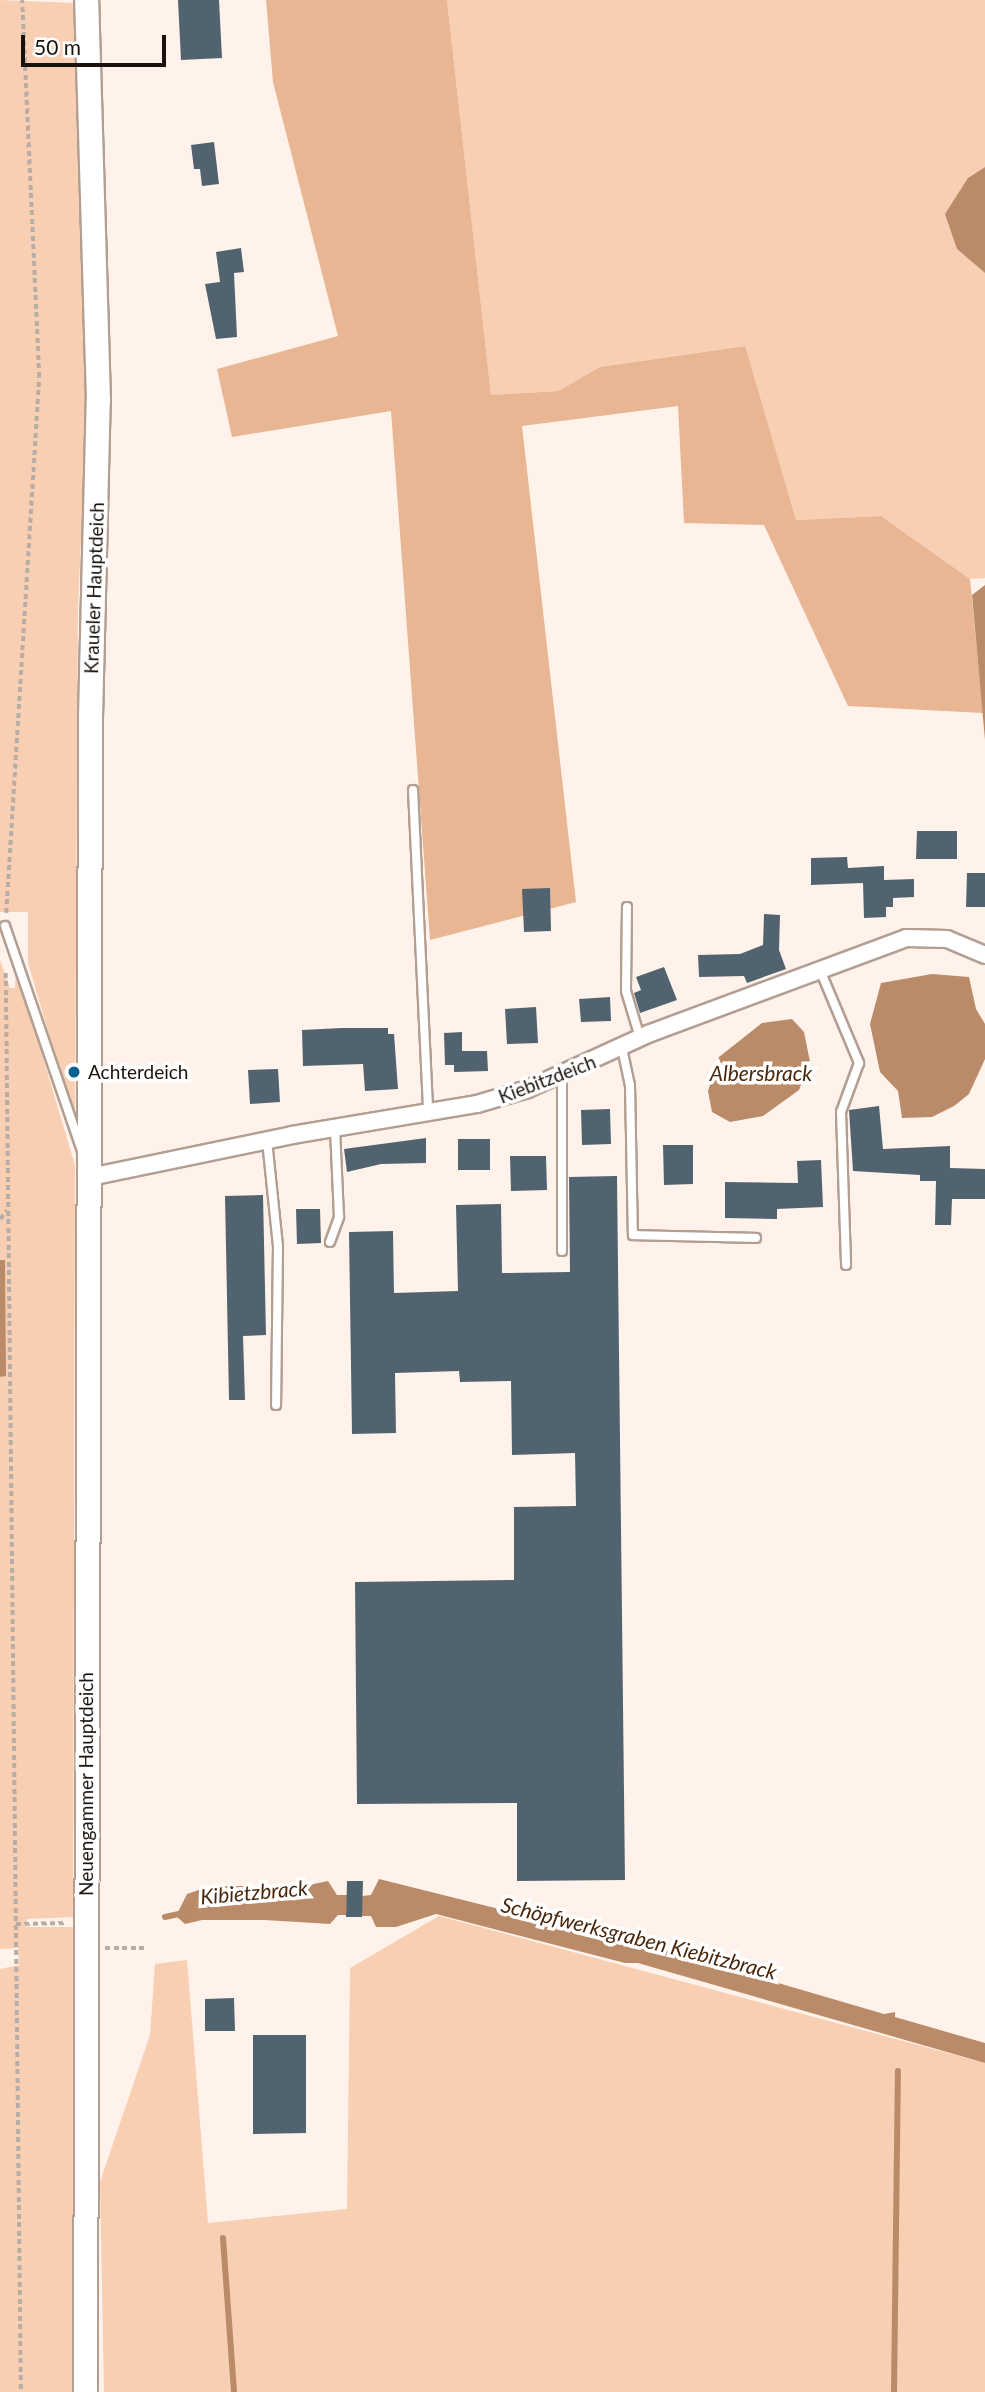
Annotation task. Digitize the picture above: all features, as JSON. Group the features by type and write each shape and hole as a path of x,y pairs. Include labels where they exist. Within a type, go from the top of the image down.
{"street":[{"name":"Kraueler Hauptdeich","path":"86,0 98,400 90,717 90,1176"},
{"name":"Kiebitzdeich","path":"90,1176 267,1140 477,1104 562,1077 640,1039 906,938 947,939 985,955"},
{"name":"Neuengammer Hauptdeich","path":"85,2392 90,1176"}],"lane":[{"path":"414,790 428,1112"},
{"path":"627,907 626,991 640,1039"},
{"path":"5,926 90,1176"},
{"path":"820,970 859,1063 841,1112 846,1265"},
{"path":"622,1048 630,1085 633,1235 756,1238"},
{"path":"562,1077 562,1251"},
{"path":"330,1242 339,1217 335,1128"},
{"path":"267,1140 278,1246 276,1405"}],"path":[{"path":"5,926 39,377 22,0"},
{"path":"6,966 21,2392"},
{"path":"0,1219 9,1209"},
{"path":"16,1924 85,1923"},
{"path":"85,1948 148,1948"}],"shaded area":[{"path":"0,0 74,3 87,405 78,608 75,1122 28,963 28,912 0,912"},
{"path":"266,0 447,0 491,395 558,391 600,367 745,346 796,520 881,516 970,579 983,713 848,706 764,525 684,523 678,406 522,426 576,902 430,940 391,411 232,437 217,369 338,336 273,82"},
{"path":"447,0 985,0 985,167 968,178 957,249 985,273 985,578 970,579 881,516 796,520 744,346 600,367 558,391 491,395"},
{"path":"0,960 10,988 15,988 16,967 75,1165 73,1917 27,1919 26,1927 74,1927 74,2392 0,2392 0,1969 19,1965 18,1948 0,1949 0,1377 5,1376 5,1260 0,1260"},
{"path":"439,1916 985,2063 985,2392 104,2392 100,2182 150,2035 155,1964 187,1960 208,2223 347,2209 350,1968"}],"water":[{"path":"985,167 985,273 957,249 945,214 968,178"},
{"path":"985,585 985,740 972,595"},
{"path":"932,974 969,977 976,1009 985,1024 985,1059 969,1094 954,1106 932,1117 902,1118 898,1091 880,1072 870,1024 881,983"},
{"name":"Albersbrack","path":"792,1019 804,1032 810,1062 799,1090 763,1116 730,1122 712,1112 708,1091 719,1057 762,1023"},
{"path":"0,1260 5,1260 6,1376 0,1377"},
{"path":"379,1879 672,1952 884,2014 895,2012 895,2017 985,2043 985,2063 638,1963 625,1963 436,1914 396,1927 376,1927 371,1916 362,1916 362,1896 371,1895"},
{"path":"328,1881 337,1895 347,1895 346,1915 338,1915 330,1924 202,1920 185,1924 176,1916 187,1894 210,1886 304,1886"}],"building":[{"path":"178,0 219,0 222,58 181,60"},
{"path":"214,142 219,184 202,186 200,169 194,169 191,145"},
{"path":"241,248 244,272 234,273 237,337 216,339 205,284 220,282 216,252"},
{"path":"917,831 957,831 957,859 916,859"},
{"path":"847,857 848,868 884,866 884,880 914,879 914,897 893,898 893,907 886,907 886,917 864,918 863,883 811,885 811,858"},
{"path":"967,873 985,873 985,907 966,907"},
{"path":"550,888 551,931 524,932 522,889"},
{"path":"764,914 780,915 779,950 786,969 747,983 744,976 699,977 698,955 740,954 763,945"},
{"path":"664,967 677,1000 640,1013 634,993 641,990 636,977"},
{"path":"610,997 611,1021 581,1022 579,999"},
{"path":"536,1007 538,1043 507,1044 505,1009"},
{"path":"388,1028 388,1034 394,1034 398,1089 365,1091 363,1064 303,1066 302,1030"},
{"path":"462,1032 462,1051 487,1051 488,1071 454,1072 454,1065 445,1065 444,1033"},
{"path":"278,1069 280,1102 250,1104 248,1070"},
{"path":"879,1106 883,1149 950,1146 950,1168 985,1169 985,1199 952,1199 951,1225 935,1225 936,1181 920,1181 920,1175 853,1171 849,1110"},
{"path":"610,1109 611,1144 582,1145 581,1110"},
{"path":"426,1138 426,1163 381,1164 347,1172 344,1149"},
{"path":"458,1139 490,1139 490,1170 458,1170"},
{"path":"663,1145 693,1145 693,1184 664,1185"},
{"path":"510,1156 546,1156 547,1190 511,1191"},
{"path":"821,1160 823,1207 777,1209 777,1219 725,1218 725,1182 798,1183 797,1161"},
{"path":"617,1176 625,1880 517,1881 517,1803 357,1804 355,1582 514,1580 514,1507 576,1506 575,1453 512,1455 511,1381 460,1382 459,1371 395,1373 396,1433 352,1434 349,1232 393,1231 394,1293 458,1291 456,1205 501,1204 502,1273 570,1272 569,1177"},
{"path":"263,1195 266,1335 243,1336 245,1400 229,1400 225,1196"},
{"path":"296,1209 320,1209 321,1243 297,1244"},
{"path":"347,1881 363,1881 362,1917 346,1917"},
{"path":"234,1998 235,2031 205,2031 205,1999"},
{"path":"253,2035 306,2035 306,2133 253,2134"}],"waterway":[{"name":"Kibietzbrack","path":"165,1917 184,1913"},
{"path":"894,2392 898,2071"},
{"path":"223,2238 234,2392"}],"place":[{"name":"Achterdeich","path":"74,1072"}],"water label":[{"name":"Schöpfwerksgraben Kiebitzbrack","path":"639,1938"}]}
